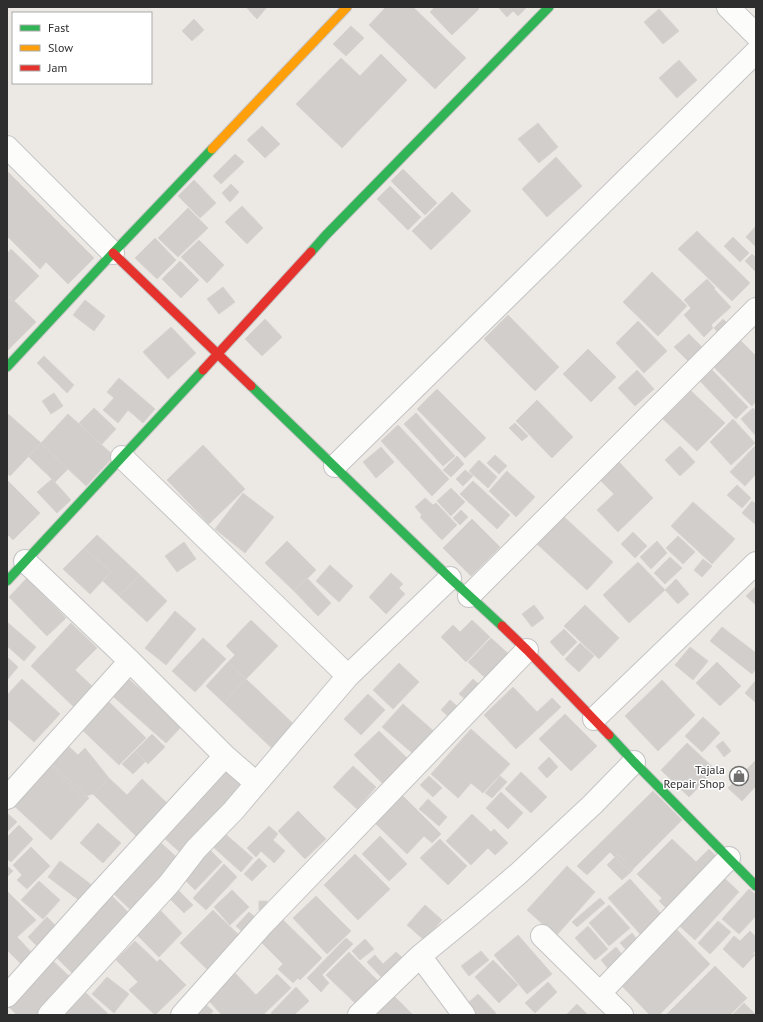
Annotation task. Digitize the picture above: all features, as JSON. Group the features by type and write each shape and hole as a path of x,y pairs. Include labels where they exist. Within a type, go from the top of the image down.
{"street":[{"path":"7,367 113,253 347,7"},
{"path":"7,581 218,354 326,235 549,7"},
{"path":"728,7 756,35"},
{"path":"335,466 756,52"},
{"path":"7,147 113,253 450,578 527,650 634,762 756,886"},
{"path":"469,596 756,309"},
{"path":"122,457 348,676"},
{"path":"25,561 130,661 225,756 256,783"},
{"path":"594,719 756,563"},
{"path":"49,1015 169,884 196,849 233,811 348,676 450,578"},
{"path":"182,1015 263,924 527,650"},
{"path":"7,798 130,661"},
{"path":"7,996 225,756"},
{"path":"359,1015 420,956 518,874 592,805 634,762"},
{"path":"600,993 729,858"},
{"path":"542,936 622,1015"},
{"path":"420,956 464,1015"}],"building":[{"path":"246,7 267,7 257,19"},
{"path":"386,7 413,7 466,58 435,89 369,25"},
{"path":"435,7 477,7 479,9 452,35 430,12"},
{"path":"498,7 527,7 518,16 513,11 507,17"},
{"path":"659,9 679,31 663,44 644,22"},
{"path":"194,19 204,30 192,41 182,31"},
{"path":"351,26 364,38 346,56 333,44"},
{"path":"381,54 407,80 342,148 296,104 341,58 360,76"},
{"path":"679,60 697,80 677,98 659,78"},
{"path":"538,123 558,147 539,163 518,139"},
{"path":"262,126 280,144 265,158 247,140"},
{"path":"235,154 244,162 221,184 213,176"},
{"path":"556,157 582,186 547,217 522,189"},
{"path":"403,169 437,203 425,215 391,181"},
{"path":"7,171 94,258 68,284 46,262 40,269 7,236"},
{"path":"194,180 216,203 200,218 178,196"},
{"path":"231,184 239,192 230,202 222,193"},
{"path":"390,186 421,217 408,230 377,199"},
{"path":"452,192 471,211 431,250 412,231"},
{"path":"242,206 263,228 247,244 225,222"},
{"path":"188,208 208,228 178,257 158,238"},
{"path":"755,227 756,245 755,246 746,237"},
{"path":"697,231 750,283 732,301 678,249"},
{"path":"733,237 749,253 740,262 724,246"},
{"path":"155,238 176,260 157,279 135,258"},
{"path":"199,240 224,265 207,283 181,257"},
{"path":"11,249 39,276 14,301 7,294 7,254"},
{"path":"752,254 756,258 756,272 745,261"},
{"path":"180,261 199,280 181,298 162,279"},
{"path":"652,272 687,306 658,336 623,302"},
{"path":"707,279 731,307 711,325 713,328 704,337 684,315 691,308 684,300"},
{"path":"223,287 235,302 219,314 207,299"},
{"path":"7,294 36,322 8,350 7,349"},
{"path":"85,300 105,316 94,331 73,315"},
{"path":"508,315 559,367 535,391 484,339"},
{"path":"265,319 282,337 262,356 245,339"},
{"path":"723,319 729,325 719,334 714,328"},
{"path":"638,321 667,351 644,373 616,343"},
{"path":"171,327 196,353 168,379 143,352"},
{"path":"689,334 703,348 689,362 674,347"},
{"path":"737,337 756,356 756,401 752,406 710,363"},
{"path":"588,349 616,377 591,402 563,374"},
{"path":"44,356 74,385 67,393 37,363"},
{"path":"637,370 654,389 635,406 618,388"},
{"path":"712,370 748,407 736,419 700,381"},
{"path":"119,378 155,409 143,423 128,410 118,423 103,410 114,398 107,392"},
{"path":"437,389 486,438 465,458 417,409"},
{"path":"691,391 725,423 697,451 663,419"},
{"path":"54,393 63,406 51,414 42,401"},
{"path":"537,400 573,437 552,458 516,421"},
{"path":"94,408 116,429 101,445 79,423"},
{"path":"753,408 756,411 756,436 741,419"},
{"path":"7,413 41,443 10,476 7,473"},
{"path":"416,413 455,456 443,466 404,424"},
{"path":"68,414 114,456 86,486 41,443"},
{"path":"733,419 755,443 731,465 710,442"},
{"path":"515,423 528,436 522,441 509,428"},
{"path":"398,425 449,479 432,496 381,441"},
{"path":"41,443 68,469 55,482 28,456"},
{"path":"203,445 245,489 209,524 167,480"},
{"path":"756,445 756,474 745,486 730,472"},
{"path":"680,446 695,462 680,476 665,460"},
{"path":"381,447 394,462 376,478 363,462"},
{"path":"495,455 507,466 499,474 487,463"},
{"path":"457,456 464,464 451,477 443,470"},
{"path":"479,460 497,477 488,488 469,471"},
{"path":"619,462 653,498 618,532 597,510 614,494 600,480"},
{"path":"465,470 473,476 463,486 456,479"},
{"path":"507,471 535,497 516,517 489,491"},
{"path":"52,479 71,500 57,513 37,492"},
{"path":"7,480 40,513 13,540 7,534"},
{"path":"473,481 510,515 497,529 460,494"},
{"path":"737,485 751,498 742,508 727,495"},
{"path":"451,488 465,502 451,516 437,501"},
{"path":"243,493 274,517 245,553 215,529"},
{"path":"425,498 433,505 436,503 457,525 442,540 420,517 422,515 415,507"},
{"path":"752,501 756,504 755,524 742,513"},
{"path":"693,502 735,539 712,564 671,526"},
{"path":"461,510 468,517 460,525 453,518"},
{"path":"563,516 613,562 587,590 537,544"},
{"path":"472,519 500,547 471,576 443,548"},
{"path":"633,532 647,546 635,558 621,544"},
{"path":"97,535 140,575 119,596 103,581 111,572 84,548"},
{"path":"678,536 695,552 683,564 666,548"},
{"path":"287,541 316,570 294,591 265,563"},
{"path":"657,541 667,553 651,569 640,557"},
{"path":"184,542 196,559 177,572 165,556"},
{"path":"84,548 111,572 90,594 63,569"},
{"path":"670,557 682,568 665,584 654,573"},
{"path":"703,559 712,566 702,577 694,570"},
{"path":"638,562 665,590 629,623 603,595"},
{"path":"330,565 353,586 339,602 316,581"},
{"path":"391,573 403,584 399,588 405,594 386,614 369,597"},
{"path":"140,575 167,601 147,622 119,596"},
{"path":"27,578 66,618 47,636 9,597"},
{"path":"307,578 331,603 318,616 294,591"},
{"path":"676,579 689,594 678,604 665,590"},
{"path":"756,586 756,605 746,596"},
{"path":"534,605 544,618 532,627 522,614"},
{"path":"585,605 619,638 599,659 564,626"},
{"path":"175,611 196,629 166,665 145,648"},
{"path":"251,620 278,646 246,679 228,662 235,655 226,646"},
{"path":"472,620 490,637 466,662 441,637 453,625 460,632"},
{"path":"7,622 36,647 24,661 7,646"},
{"path":"71,623 97,648 75,670 94,688 75,708 31,666"},
{"path":"722,627 756,653 756,669 752,674 710,641"},
{"path":"564,629 577,642 563,656 550,642"},
{"path":"203,638 226,659 195,692 172,671"},
{"path":"491,638 513,658 490,682 468,662"},
{"path":"580,643 594,656 579,672 565,659"},
{"path":"690,647 708,661 693,680 675,665"},
{"path":"7,657 18,667 7,680"},
{"path":"228,662 246,679 224,703 206,686"},
{"path":"717,662 741,686 720,706 696,683"},
{"path":"399,663 419,682 393,709 373,690"},
{"path":"123,674 182,726 166,743 107,691"},
{"path":"22,679 60,714 34,742 7,718 7,695"},
{"path":"246,679 301,731 278,754 224,703"},
{"path":"473,679 483,688 470,703 459,694"},
{"path":"662,680 695,715 658,751 625,716"},
{"path":"756,680 756,703 745,693"},
{"path":"513,687 537,712 552,698 561,707 516,749 484,715"},
{"path":"368,694 385,710 361,735 344,719"},
{"path":"103,696 146,738 119,765 76,724"},
{"path":"450,700 458,707 449,717 441,710"},
{"path":"403,704 437,734 417,757 382,727"},
{"path":"565,714 597,746 571,771 539,739"},
{"path":"703,717 720,733 702,752 685,736"},
{"path":"471,729 510,764 483,793 471,783 458,798 431,774"},
{"path":"379,731 409,760 384,785 354,755"},
{"path":"152,734 165,747 148,764 135,751"},
{"path":"723,741 731,751 724,757 716,746"},
{"path":"687,743 716,770 689,797 661,770"},
{"path":"66,744 78,755 85,748 109,778 93,794 82,797 47,763"},
{"path":"135,751 146,761 133,774 122,764"},
{"path":"549,757 558,767 547,778 538,768"},
{"path":"756,760 756,786 742,801 728,788"},
{"path":"48,761 89,798 51,840 10,802"},
{"path":"353,766 376,787 357,809 333,787"},
{"path":"226,769 247,789 183,855 162,836"},
{"path":"521,772 547,797 531,813 505,789"},
{"path":"429,776 442,788 433,797 420,785"},
{"path":"500,776 507,782 492,798 485,793"},
{"path":"109,778 127,795 142,779 170,806 139,839 93,794"},
{"path":"653,791 682,820 630,872 610,852 587,875 577,866"},
{"path":"501,792 523,813 508,829 486,808"},
{"path":"402,795 441,834 432,843 424,836 407,854 375,823"},
{"path":"428,799 447,817 439,826 419,809"},
{"path":"298,811 326,839 305,859 278,831"},
{"path":"7,813 17,822 7,832"},
{"path":"472,814 491,832 494,829 508,843 495,855 488,848 471,865 446,841"},
{"path":"98,823 121,843 103,863 80,843"},
{"path":"19,825 33,839 11,862 7,859 7,837"},
{"path":"269,826 278,834 273,840 285,851 274,863 261,851 256,857 247,848"},
{"path":"223,832 253,858 241,872 211,845"},
{"path":"380,836 407,864 389,881 362,854"},
{"path":"440,839 467,866 448,885 420,858"},
{"path":"672,839 696,862 709,849 720,860 669,911 659,901 662,898 637,874"},
{"path":"160,842 183,863 135,914 112,892"},
{"path":"31,847 50,866 27,889 17,880 22,875 13,865"},
{"path":"209,849 222,862 195,890 182,877"},
{"path":"355,854 390,889 358,920 324,885"},
{"path":"618,854 633,870 622,880 607,865"},
{"path":"259,858 267,866 252,881 244,874"},
{"path":"60,861 97,889 84,904 48,877"},
{"path":"224,864 237,877 206,910 193,898"},
{"path":"7,866 13,871 7,877"},
{"path":"567,866 595,892 556,936 527,910"},
{"path":"719,873 739,892 695,940 674,921"},
{"path":"630,879 663,916 641,935 608,898"},
{"path":"39,881 60,900 43,919 21,900"},
{"path":"749,889 756,895 756,916 739,934 722,919"},
{"path":"178,890 193,905 184,913 170,899"},
{"path":"232,890 249,907 230,925 214,907"},
{"path":"8,892 36,920 17,937 33,954 22,965 7,950"},
{"path":"110,894 133,917 75,976 52,953"},
{"path":"316,896 351,931 327,954 293,918"},
{"path":"600,898 605,903 577,927 572,922"},
{"path":"259,901 267,901 267,910 259,910"},
{"path":"425,905 442,920 424,940 407,925"},
{"path":"609,905 630,928 609,946 589,923"},
{"path":"213,910 245,941 213,975 180,943"},
{"path":"161,911 182,933 159,957 137,935"},
{"path":"249,912 260,921 246,935 236,926"},
{"path":"47,917 60,930 41,950 28,937"},
{"path":"282,919 322,958 300,980 298,978 293,983 278,969 283,964 260,941"},
{"path":"718,921 731,932 710,954 698,943"},
{"path":"588,926 608,949 595,960 575,938"},
{"path":"674,927 710,964 659,1015 650,1015 618,982"},
{"path":"750,931 756,937 756,951 753,953 755,955 743,968 723,949 734,936 740,941"},
{"path":"632,933 641,944 630,954 620,943"},
{"path":"518,935 552,974 527,994 494,955"},
{"path":"346,938 353,944 322,975 329,983 321,992 307,978"},
{"path":"365,939 374,949 360,960 352,951"},
{"path":"135,941 157,962 160,959 186,985 155,1015 129,990 138,982 116,960"},
{"path":"616,947 625,958 610,971 601,960"},
{"path":"481,951 489,960 469,976 461,966"},
{"path":"349,952 379,982 356,1004 326,975"},
{"path":"396,952 405,960 384,980 367,962 375,955 383,964"},
{"path":"51,959 71,978 36,1015 17,1015 7,1005"},
{"path":"493,960 518,985 499,1003 475,977"},
{"path":"715,966 747,998 730,1015 666,1015"},
{"path":"235,973 256,995 277,974 291,988 263,1015 222,1015 207,999"},
{"path":"107,977 129,994 114,1013 92,994"},
{"path":"548,982 557,992 535,1013 525,1003"},
{"path":"296,987 309,1001 294,1015 273,1015 271,1013"},
{"path":"390,992 413,1015 367,1015"},
{"path":"86,993 109,1015 64,1015"},
{"path":"478,994 496,1013 493,1015 477,1015 467,1004"},
{"path":"203,1002 213,1011 210,1015 191,1015"},
{"path":"744,1003 756,1015 732,1015"},
{"path":"577,1004 588,1015 566,1015"}],"traffic: fast":[{"path":"311,252 549,7"},
{"path":"7,367 212,149"},
{"path":"7,581 203,370"},
{"path":"251,386 450,578 502,626"},
{"path":"609,735 756,886"}],"traffic: slow":[{"path":"212,149 347,7"}],"traffic: jam":[{"path":"203,370 311,252"},
{"path":"113,253 251,386"},
{"path":"502,626 609,735"}],"place":[{"name":"Tajala Repair Shop","path":"739,776"}]}
